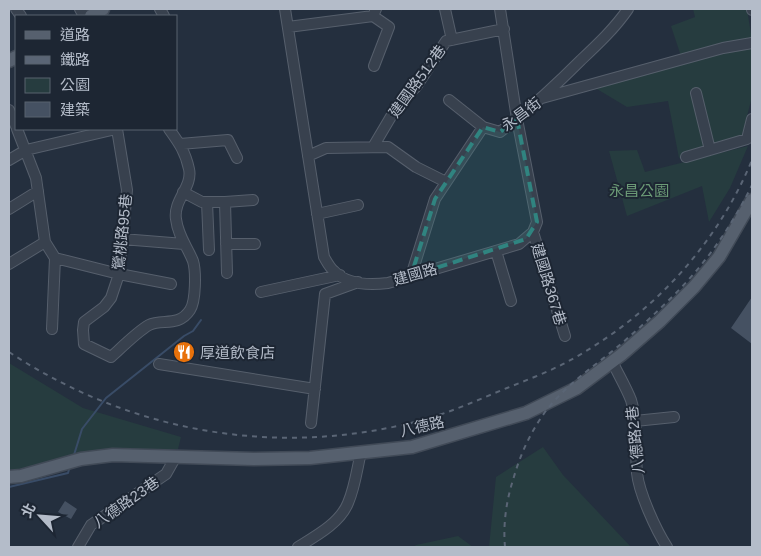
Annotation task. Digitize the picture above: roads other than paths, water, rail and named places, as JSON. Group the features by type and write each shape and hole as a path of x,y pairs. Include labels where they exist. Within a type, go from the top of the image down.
{"main road":[{"path":"92,15 103,9"},
{"name":"八德路","path":"9,477 21,476 81,459 113,455 175,458 310,458 412,447 526,413 577,388 660,322 694,287 719,257 752,200"}],"street":[{"name":"建國路","path":"285,9 324,258 334,271 358,282 388,283 519,244 533,232"},
{"path":"446,9 452,40"},
{"path":"500,9 517,119 537,222 533,232"},
{"name":"永昌街","path":"411,276 435,199 483,128 500,132 542,99 618,24 627,9"},
{"path":"288,27 375,12 389,28 374,66"},
{"name":"建國路512巷","path":"373,147 399,102 416,87 446,41 504,29"},
{"path":"542,99 723,48 752,43"},
{"path":"696,93 710,150"},
{"path":"449,100 483,128"},
{"path":"9,110 15,124"},
{"path":"686,157 748,140 752,119"},
{"path":"18,130 36,178 45,242 55,258 52,329"},
{"path":"9,160 26,150 112,130"},
{"name":"鶯桃路95巷","path":"116,130 127,190 118,274 111,298 104,307 84,322 82,330 84,344 111,357 150,324 174,322 184,316 191,309 195,292 193,262 184,244"},
{"path":"170,130 180,144 189,170 190,181 178,203 176,217 180,236 184,244"},
{"path":"180,144 228,140 237,158"},
{"path":"308,156 326,148 388,147 416,167 446,182"},
{"path":"9,209 38,191"},
{"path":"183,192 202,202 253,200"},
{"path":"208,202 209,250"},
{"path":"225,202 227,273"},
{"path":"317,214 358,205"},
{"name":"建國路367巷","path":"533,232 565,336"},
{"path":"122,240 184,244"},
{"path":"9,264 45,242"},
{"path":"226,244 255,244"},
{"path":"496,251 511,301"},
{"path":"55,258 118,274 171,284"},
{"path":"261,292 340,275"},
{"path":"311,423 325,294 358,282"},
{"name":"八德路2巷","path":"612,361 630,399 635,421 637,475 643,497 667,547"},
{"path":"158,364 315,389"},
{"path":"635,421 674,417"},
{"path":"298,547 321,534 348,504 361,452"},
{"name":"八德路23巷","path":"78,547 91,526 166,474 175,458"}],"waterway":[{"path":"74,455 82,429 106,398 184,336 193,331 201,320"},
{"path":"9,487 68,473 70,466"}],"railway":[{"path":"9,352 57,380 106,403 157,420 210,431 263,437 318,437 372,431 426,419 467,405 560,366 626,324 653,301 700,250 720,222 752,160"},
{"path":"505,547 504,530 513,480 526,444 545,412 569,386 615,349 686,283 718,243 752,185"}],"place":[{"name":"厚道飲食店","path":"184,352"}],"park label":[{"name":"永昌公園","path":"639,190"}]}
